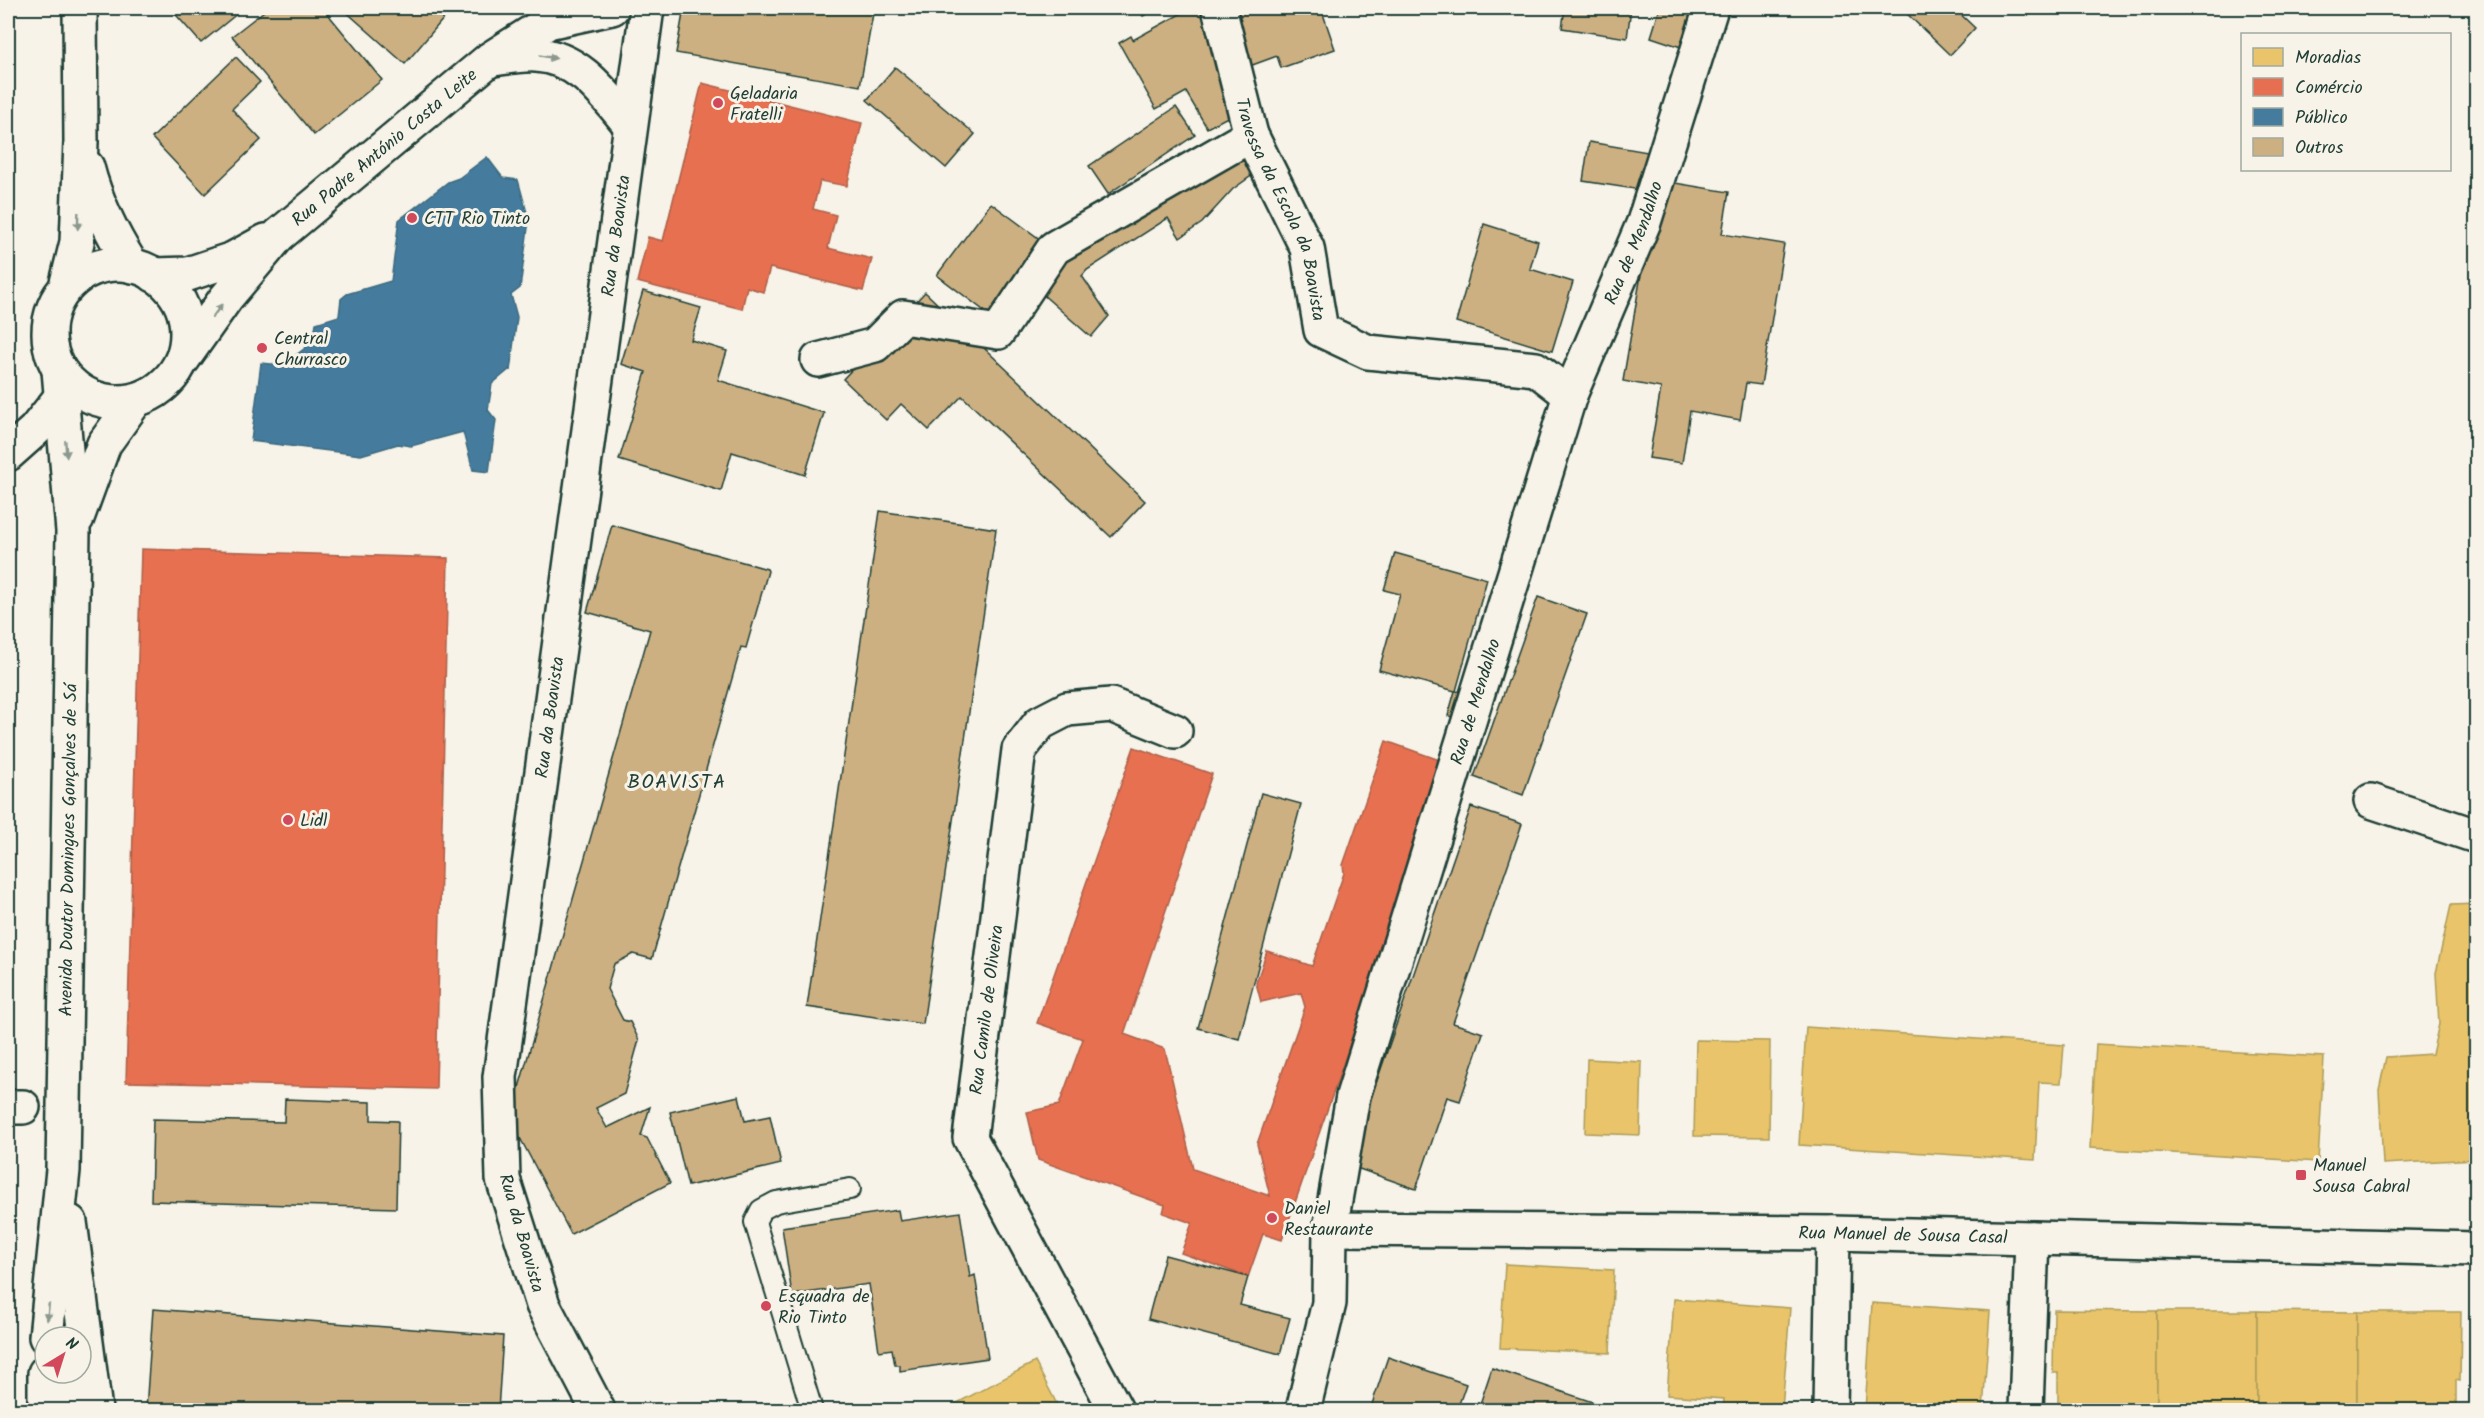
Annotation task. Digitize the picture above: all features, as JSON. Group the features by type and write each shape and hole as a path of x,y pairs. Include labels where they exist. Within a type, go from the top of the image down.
{"street":[{"path":"66,287 77,242 81,142 80,8"},
{"name":"Rua Padre António Costa Leite","path":"490,59 531,8"},
{"name":"Rua Padre António Costa Leite","path":"183,359 226,298 279,235 490,59 548,22 612,8"},
{"name":"Rua da Boavista","path":"598,1410 543,1305 503,1179 500,1077 647,8"},
{"name":"Travessa da Escola da Boavista","path":"1219,8 1251,135 1307,248 1321,330 1368,352 1536,369 1570,395"},
{"name":"Rua de Mendalho","path":"1303,1410 1329,1303 1330,1229 1353,1096 1570,395 1644,222 1711,8"},
{"name":"Rua Padre António Costa Leite","path":"490,59 535,54 560,59 584,74 599,88 630,125"},
{"path":"818,360 874,345 903,317 998,332 1054,248 1251,135"},
{"path":"81,142 94,195 114,237 143,270 172,291 183,312 187,335 183,359"},
{"name":"Rua Padre António Costa Leite","path":"143,270 188,274 233,259 279,235"},
{"name":"Avenida Doutor Domingues Gonçalves de Sá","path":"47,1325 63,1170 73,531 60,383 50,350 48,328 54,307 66,287 85,273 107,263 143,270"},
{"name":"Avenida Doutor Domingues Gonçalves de Sá","path":"60,383 73,387 92,398 113,403 135,401 155,392 171,378 183,359"},
{"path":"8,454 35,430 60,383"},
{"name":"Avenida Doutor Domingues Gonçalves de Sá","path":"73,531 86,488 104,444 135,401"},
{"name":"Rua Camilo de Oliveira","path":"1116,1410 970,1138 1019,750 1040,723 1067,709 1111,705 1175,731"},
{"path":"2371,801 2476,836"},
{"name":"Avenida Doutor Domingues Gonçalves de Sá","path":"63,1170 95,1410"},
{"name":"Rua Manuel de Sousa Casal","path":"1330,1229 1833,1233 2476,1249"},
{"path":"1830,1410 1833,1233"},
{"path":"2026,1410 2032,1238"},
{"path":"71,1325 73,1241"},
{"path":"45,1385 45,1410"},
{"path":"70,1410 71,1385"}],"lane":[{"path":"812,1410 754,1222 761,1210 776,1202 850,1189"}],"building: Moradias":[{"path":"2476,904 2476,1159 2383,1164 2379,1090 2386,1057 2432,1054 2439,1024 2436,973 2451,905"},
{"path":"1806,1027 2064,1045 2061,1083 2039,1082 2035,1160 1799,1145"},
{"path":"1696,1040 1770,1041 1769,1137 1694,1136"},
{"path":"2096,1044 2324,1057 2318,1162 2090,1148"},
{"path":"1587,1059 1642,1062 1640,1135 1585,1133"},
{"path":"1505,1264 1614,1270 1610,1353 1500,1348"},
{"path":"1674,1299 1790,1308 1782,1410 1723,1410 1724,1399 1667,1395"},
{"path":"1872,1303 1990,1311 1983,1410 1865,1410"},
{"path":"2054,1310 2157,1311 2157,1410 2058,1410 2058,1373 2053,1373"},
{"path":"2157,1311 2257,1311 2257,1410 2157,1410"},
{"path":"2257,1311 2357,1312 2357,1410 2257,1410"},
{"path":"2357,1312 2461,1312 2460,1381 2456,1380 2456,1410 2357,1410"},
{"path":"1035,1362 1060,1410 958,1410 955,1404"}],"building: Comércio":[{"path":"702,83 862,123 847,186 820,181 813,209 836,215 828,248 872,259 863,291 770,268 763,292 747,287 742,309 637,282 648,237 663,241"},
{"name":"Lidl","path":"141,549 448,558 436,1089 126,1082"},
{"path":"1386,741 1448,763 1282,1240 1263,1234 1248,1277 1181,1253 1192,1223 1163,1213 1165,1205 1038,1160 1027,1112 1059,1105 1083,1039 1037,1023 1134,747 1212,774 1124,1034 1165,1049 1193,1169 1270,1196 1257,1144 1305,1007 1301,993 1261,1002 1256,983 1267,951 1312,966 1344,873 1343,865"}],"building: Público":[{"path":"487,157 503,178 518,180 529,220 520,288 511,295 517,317 510,371 510,369 492,384 488,410 496,420 489,472 473,470 463,432 411,446 398,444 361,455 251,441 261,363 283,365 313,342 316,323 339,316 341,299 347,294 391,281 399,220 448,182 459,178"}],"building: Outros":[{"path":"170,8 244,8 201,43"},
{"path":"268,8 323,8 382,80 314,135 232,36"},
{"path":"342,8 432,8 444,18 405,64"},
{"path":"684,8 874,8 860,86 676,53"},
{"path":"1138,8 1159,8 1143,16"},
{"path":"1191,8 1198,8 1252,104 1207,128 1186,92 1156,109 1119,43 1131,36 1133,40"},
{"path":"1227,8 1321,8 1335,49 1281,68 1277,56 1247,67"},
{"path":"1565,8 1631,8 1627,38 1562,28"},
{"path":"1660,8 1701,8 1687,49 1651,37"},
{"path":"1901,8 1954,8 1975,28 1950,55"},
{"path":"236,57 260,82 232,109 261,140 205,194 152,138"},
{"path":"895,67 975,134 946,168 867,100"},
{"path":"1176,107 1195,135 1108,194 1089,166"},
{"path":"1232,141 1254,174 1233,189 1202,223 1180,238 1168,218 1087,270 1082,276 1109,316 1091,337 1041,293 1057,275 1047,260"},
{"path":"1589,142 1648,152 1641,190 1583,181"},
{"path":"1657,180 1729,192 1722,234 1784,244 1761,385 1746,383 1740,420 1690,411 1682,463 1649,458 1661,388 1623,381"},
{"path":"991,203 1045,243 991,316 937,275"},
{"path":"1484,224 1538,241 1530,269 1573,282 1552,351 1456,322"},
{"path":"643,291 701,308 691,340 727,351 718,380 824,413 805,475 732,452 721,491 619,460 646,372 621,364"},
{"path":"925,292 1145,501 1111,537 962,396 929,430 901,404 886,420 843,379"},
{"path":"880,511 996,529 923,1024 807,1007"},
{"path":"612,525 768,571 746,648 741,647 652,959 633,954 614,964 607,989 623,1020 630,1022 639,1040 624,1094 596,1108 607,1128 650,1107 641,1136 647,1138 670,1183 571,1234 510,1119 650,630 587,612"},
{"path":"1395,553 1487,579 1456,691 1460,692 1453,717 1448,716 1455,691 1379,670 1400,594 1384,590"},
{"path":"1538,597 1587,614 1523,795 1474,777"},
{"path":"1261,793 1301,804 1239,1039 1198,1028"},
{"path":"1471,807 1522,824 1453,1023 1483,1033 1460,1101 1447,1097 1416,1189 1348,1165"},
{"path":"739,1096 745,1121 770,1116 781,1164 688,1186 670,1112"},
{"path":"285,1099 371,1102 371,1120 398,1121 396,1208 151,1201 153,1119 284,1122"},
{"path":"898,1210 900,1221 960,1212 970,1277 975,1275 988,1358 900,1371 900,1365 895,1365 892,1349 879,1351 869,1284 792,1295 782,1227"},
{"path":"1165,1255 1248,1277 1240,1305 1290,1318 1280,1354 1148,1319"},
{"path":"153,1309 503,1336 498,1410 146,1410"},
{"path":"1388,1357 1466,1384 1457,1410 1370,1410"},
{"path":"1492,1368 1616,1410 1478,1410"}],"place":[{"name":"Geladaria Fratelli","path":"718,103"},
{"name":"CTT Rio Tinto","path":"412,218"},
{"name":"Central Churrasco","path":"262,348"},
{"name":"Lidl","path":"288,820"},
{"name":"Manuel Sousa Cabral","path":"2301,1175"},
{"name":"Daniel Restaurante","path":"1272,1218"},
{"name":"Esquadra de Rio Tinto","path":"766,1306"}],"district":[{"name":"BOAVISTA","path":"677,781"}]}
